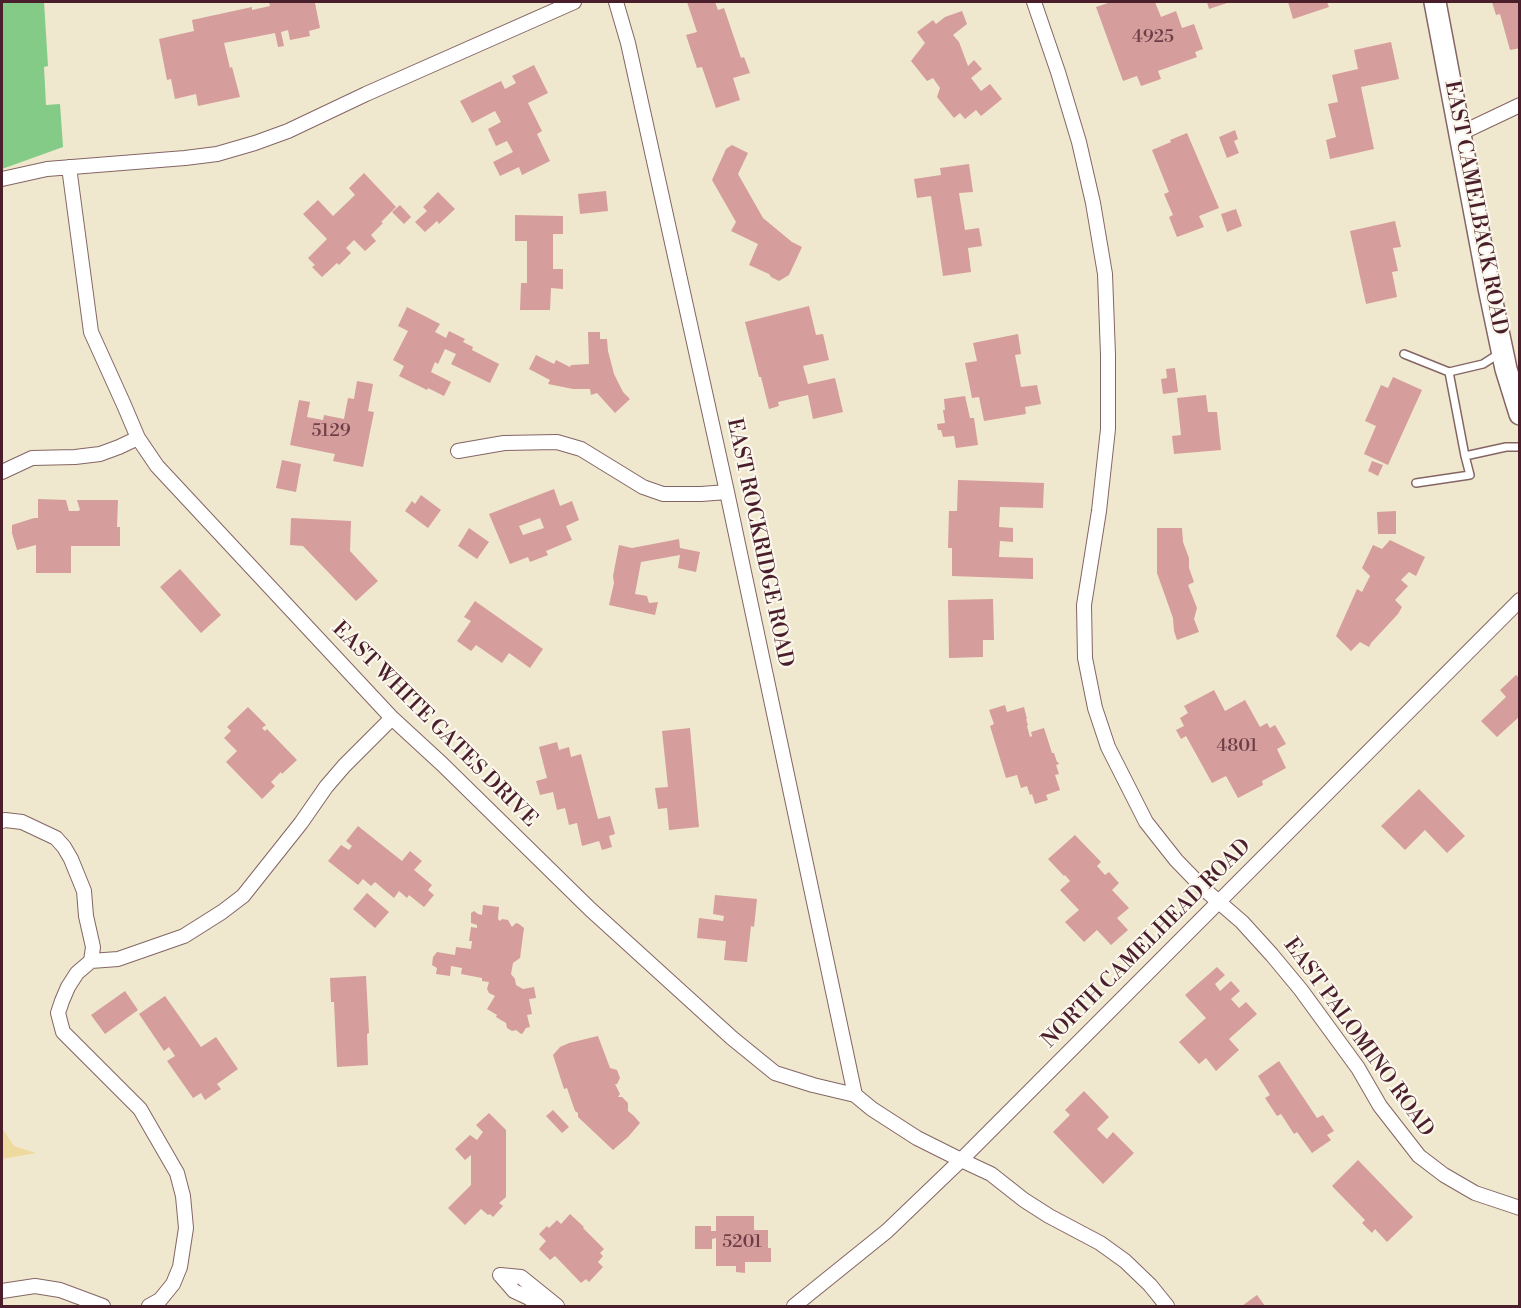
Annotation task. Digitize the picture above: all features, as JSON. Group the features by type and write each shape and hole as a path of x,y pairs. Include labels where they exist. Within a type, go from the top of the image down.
{"main road":[{"name":"EAST CAMELBACK ROAD","path":"1435,2 1489,288 1520,414"}],"street":[{"path":"2,179 47,169 217,154 255,143 288,131 574,2"},
{"name":"EAST ROCKRIDGE ROAD","path":"616,2 628,43 727,492 855,1095"},
{"name":"EAST PALOMINO ROAD","path":"1034,2 1079,142 1093,203 1105,274 1108,429 1099,511 1084,605 1085,658 1095,708 1108,747 1146,822 1176,860 1219,903 1242,922 1301,990 1358,1068 1380,1106 1419,1156 1444,1175 1475,1193 1520,1208"},
{"path":"1461,133 1520,105"},
{"name":"EAST WHITE GATES DRIVE","path":"69,167 91,332 138,438 157,466 392,718 590,909 732,1038 775,1073 813,1086 855,1095 872,1109 917,1138 991,1173 1024,1200 1100,1243 1125,1261 1150,1285 1167,1306"},
{"path":"2,472 32,458 100,454 138,438"},
{"path":"458,451 504,443 557,442 581,450 643,487 663,494 727,492"},
{"name":"NORTH CAMELHEAD ROAD","path":"794,1306 880,1237 962,1160 1520,600"},
{"path":"149,1306 160,1300 173,1284 180,1267 186,1228 183,1196 177,1173 140,1109 63,1032 58,1013 62,1001 77,974 91,961 118,959 184,936 243,896 301,823 326,787 392,718"},
{"path":"2,821 22,822 56,838 64,847 84,891 86,916 93,947 91,961"},
{"path":"540,1306 514,1291 500,1275 521,1277 557,1306"},
{"path":"2,1291 35,1286 60,1290 103,1306"}],"lane":[{"path":"1404,354 1449,372 1483,363 1503,351"},
{"path":"1416,483 1470,475 1449,372"},
{"path":"1465,456 1506,447 1520,447"}],"green space":[{"path":"2,2 44,2 48,66 44,67 46,105 60,104 63,147 2,169"}],"sand":[{"path":"2,1128 14,1146 36,1153 2,1159"}],"building":[{"path":"269,2 319,2 315,3 320,28 309,31 310,36 290,40 288,30 281,32 284,46 278,47 275,33 224,43 240,97 198,106 196,94 175,99 171,79 167,80 159,39 194,31 192,20 252,7 252,10 270,6"},
{"path":"687,2 715,2 718,10 724,8 741,58 744,57 750,73 733,78 740,100 716,108 702,67 697,68 686,35 697,32"},
{"path":"1111,2 1155,2 1161,17 1176,11 1182,28 1194,24 1203,49 1195,52 1197,57 1158,71 1161,79 1141,86 1137,76 1123,81 1096,7"},
{"path":"1207,2 1230,2 1209,9"},
{"path":"1288,2 1327,2 1329,7 1293,19"},
{"path":"1492,2 1520,2 1520,48 1510,50 1500,14 1496,15"},
{"path":"962,11 967,24 953,35 959,42 968,66 974,60 982,69 971,78 981,91 990,84 1002,99 981,116 976,110 965,119 960,113 954,118 937,97 940,88 933,78 927,81 911,61 925,43 917,32 933,20 936,24 945,17"},
{"path":"1391,42 1399,79 1361,87 1374,149 1330,159 1326,140 1336,137 1328,104 1338,102 1332,75 1358,69 1354,50"},
{"path":"534,65 548,93 528,103 542,131 537,134 550,161 522,175 519,167 500,176 493,162 513,152 507,141 496,146 488,129 501,122 495,111 472,123 460,101 501,81 505,89 516,83 512,76"},
{"path":"1235,130 1238,139 1234,141 1239,153 1227,158 1219,137"},
{"path":"1187,133 1219,208 1199,216 1204,227 1177,237 1169,217 1173,215 1164,194 1169,192 1152,150"},
{"path":"732,145 748,153 738,174 763,218 792,242 802,247 789,275 779,281 749,265 758,244 731,231 736,222 712,180 726,149"},
{"path":"969,164 973,192 959,193 965,230 979,228 982,246 968,248 971,272 943,276 931,196 917,198 914,179 941,175 940,168"},
{"path":"364,173 396,207 371,235 376,241 365,251 354,240 346,248 351,253 322,277 312,267 315,265 308,258 327,239 303,214 318,200 333,216 355,195 349,188"},
{"path":"606,191 608,211 580,214 578,194"},
{"path":"438,192 455,209 439,224 437,221 425,232 415,222 427,211 423,207"},
{"path":"400,205 411,217 404,224 392,212"},
{"path":"1236,209 1242,226 1227,232 1221,214"},
{"path":"515,215 563,216 563,234 553,234 553,269 563,269 563,289 551,288 550,310 520,310 521,283 527,283 527,241 515,241"},
{"path":"1395,221 1401,247 1393,248 1398,271 1392,272 1397,297 1366,304 1350,231"},
{"path":"809,306 816,335 823,334 829,360 803,366 808,384 835,378 843,412 813,419 808,395 778,402 779,406 769,409 745,322"},
{"path":"407,307 440,324 435,332 446,338 449,331 465,339 463,342 473,347 472,350 499,364 490,383 451,364 456,354 445,349 438,364 435,362 431,372 451,382 444,396 399,376 404,366 393,360 408,331 398,326"},
{"path":"588,332 600,332 600,339 607,339 614,374 623,392 630,399 615,413 597,393 591,395 590,389 573,389 548,384 550,380 529,369 536,355 554,364 556,360 570,367 571,365 589,364"},
{"path":"1018,334 1021,354 1015,355 1021,387 1037,385 1041,404 1025,407 1026,414 984,421 979,397 972,398 965,363 977,361 973,343"},
{"path":"1175,368 1178,392 1163,394 1161,379 1167,378 1166,369"},
{"path":"1393,377 1422,390 1388,465 1364,454 1376,426 1365,421 1381,385 1388,388"},
{"path":"357,381 373,384 368,411 374,412 363,467 333,461 335,454 290,445 299,400 310,402 307,417 323,420 324,415 344,419 348,398 354,399"},
{"path":"1206,395 1208,412 1217,412 1221,450 1174,454 1172,436 1181,435 1177,398"},
{"path":"965,396 970,418 974,418 978,445 956,448 954,436 943,437 937,424 945,423 944,399"},
{"path":"282,460 301,464 296,492 276,488"},
{"path":"1372,461 1383,465 1378,476 1368,471"},
{"path":"958,480 1044,483 1043,508 1000,507 999,527 1013,528 1013,542 1000,541 999,557 1033,558 1033,579 952,576 952,548 948,548 949,511 957,511"},
{"path":"554,489 560,506 572,501 579,520 566,526 572,540 546,551 548,555 530,562 528,557 510,564 489,514","holes":["540,518 544,528 523,535 519,526"]},
{"path":"421,495 441,510 428,528 405,511 412,501 415,504"},
{"path":"38,499 66,500 69,511 80,510 77,500 118,500 117,527 120,527 120,546 71,546 71,573 36,573 36,545 17,550 12,525 38,518"},
{"path":"1396,511 1396,534 1378,534 1377,512"},
{"path":"291,518 351,521 350,551 378,581 356,601 303,546 290,545"},
{"path":"469,528 489,542 477,559 458,546"},
{"path":"1157,528 1182,528 1183,542 1194,582 1188,585 1197,608 1194,619 1199,632 1177,640 1173,618 1157,573"},
{"path":"679,539 680,548 700,552 696,572 678,568 680,555 641,562 635,594 647,596 649,603 658,602 655,615 609,605 619,545 632,548"},
{"path":"1390,540 1425,557 1416,576 1409,572 1401,580 1408,586 1395,600 1402,607 1398,614 1369,647 1360,642 1351,651 1336,636 1357,589 1362,592 1370,576 1362,568 1373,545 1382,549"},
{"path":"180,569 221,615 201,633 160,587"},
{"path":"993,599 994,640 983,640 983,657 949,658 948,600"},
{"path":"475,601 543,649 530,668 509,653 502,663 476,645 471,651 457,641 471,621 464,617"},
{"path":"1516,675 1520,678 1520,716 1497,737 1481,721 1506,697 1500,690"},
{"path":"1214,690 1225,711 1245,700 1260,727 1267,723 1270,728 1275,725 1286,744 1277,749 1286,768 1262,781 1263,785 1238,798 1226,776 1212,783 1186,736 1181,739 1176,730 1184,726 1180,718 1188,713 1184,706"},
{"path":"1005,705 1007,712 1024,707 1030,737 1031,732 1044,728 1052,753 1059,764 1056,765 1059,774 1055,775 1060,790 1046,795 1048,800 1035,804 1027,786 1021,788 1017,775 1006,778 990,726 994,724 989,710"},
{"path":"248,707 266,725 262,728 265,731 267,729 297,760 271,782 275,786 262,799 226,762 237,751 224,738 231,731 227,727"},
{"path":"690,728 699,827 669,830 667,808 658,809 655,788 668,787 662,731"},
{"path":"557,742 559,750 569,747 571,757 581,754 598,819 610,816 615,834 609,836 612,847 602,850 599,841 582,846 577,823 569,825 565,808 557,810 553,792 540,795 536,781 547,778 539,747"},
{"path":"1419,789 1465,836 1447,853 1425,830 1405,850 1381,826"},
{"path":"358,826 402,861 410,851 422,861 414,870 432,885 428,890 434,895 424,907 409,895 407,898 399,891 394,898 375,882 371,886 363,879 358,885 328,861 341,845 349,850 352,846 346,841"},
{"path":"1075,835 1101,862 1097,866 1105,875 1109,872 1119,883 1112,890 1129,908 1117,918 1128,930 1111,945 1097,930 1084,942 1065,922 1079,910 1060,890 1070,881 1048,859"},
{"path":"367,893 389,912 375,928 353,909"},
{"path":"715,895 757,899 747,962 724,960 726,941 697,938 699,918 723,921 724,916 713,914"},
{"path":"483,905 499,907 498,919 500,921 508,920 512,927 516,923 524,928 520,958 513,963 511,974 516,985 523,989 534,987 536,998 529,999 532,1014 527,1015 530,1027 521,1034 507,1028 506,1023 487,1009 495,996 487,989 489,982 482,981 482,978 461,974 462,968 451,966 450,976 436,974 437,968 432,965 433,957 437,952 455,955 456,947 471,949 472,941 469,941 471,927 477,928 477,925 471,923 471,913 474,911 482,915"},
{"path":"1217,967 1225,975 1215,984 1220,991 1231,981 1240,991 1231,999 1239,1008 1246,1002 1257,1014 1229,1039 1239,1050 1216,1071 1206,1058 1199,1064 1179,1042 1206,1018 1185,995"},
{"path":"366,976 368,1065 337,1067 334,1002 331,1002 330,978"},
{"path":"125,991 138,1010 105,1034 91,1015"},
{"path":"165,996 201,1047 216,1037 238,1069 217,1084 221,1089 205,1100 201,1093 193,1098 167,1061 175,1056 169,1047 164,1051 139,1014"},
{"path":"598,1036 610,1068 617,1070 620,1078 615,1084 620,1094 618,1097 622,1097 628,1103 628,1111 640,1123 613,1150 578,1117 567,1088 564,1089 553,1055 560,1047 569,1043"},
{"path":"1279,1061 1317,1118 1323,1115 1334,1131 1327,1135 1331,1140 1312,1153 1297,1132 1294,1134 1281,1114 1277,1116 1265,1098 1270,1095 1258,1076"},
{"path":"1084,1091 1109,1117 1097,1129 1107,1139 1113,1132 1134,1153 1103,1184 1053,1132 1070,1115 1065,1110"},
{"path":"553,1110 569,1127 562,1133 546,1116"},
{"path":"489,1113 506,1130 506,1197 499,1203 503,1206 493,1217 481,1209 465,1225 448,1208 471,1185 471,1155 465,1160 455,1149 470,1135 477,1140 483,1132 476,1125"},
{"path":"1358,1160 1413,1217 1387,1242 1375,1229 1372,1233 1362,1223 1365,1220 1332,1186"},
{"path":"570,1214 604,1249 600,1253 603,1256 598,1262 603,1267 589,1282 586,1279 581,1283 555,1256 550,1260 539,1249 546,1241 539,1234 557,1220 561,1224"},
{"path":"716,1216 754,1216 754,1230 768,1230 771,1262 745,1262 745,1273 736,1272 736,1266 716,1266 716,1238 712,1239 712,1249 695,1249 695,1226 711,1226 711,1231 716,1231"},
{"path":"1257,1295 1265,1306 1242,1306"}]}
